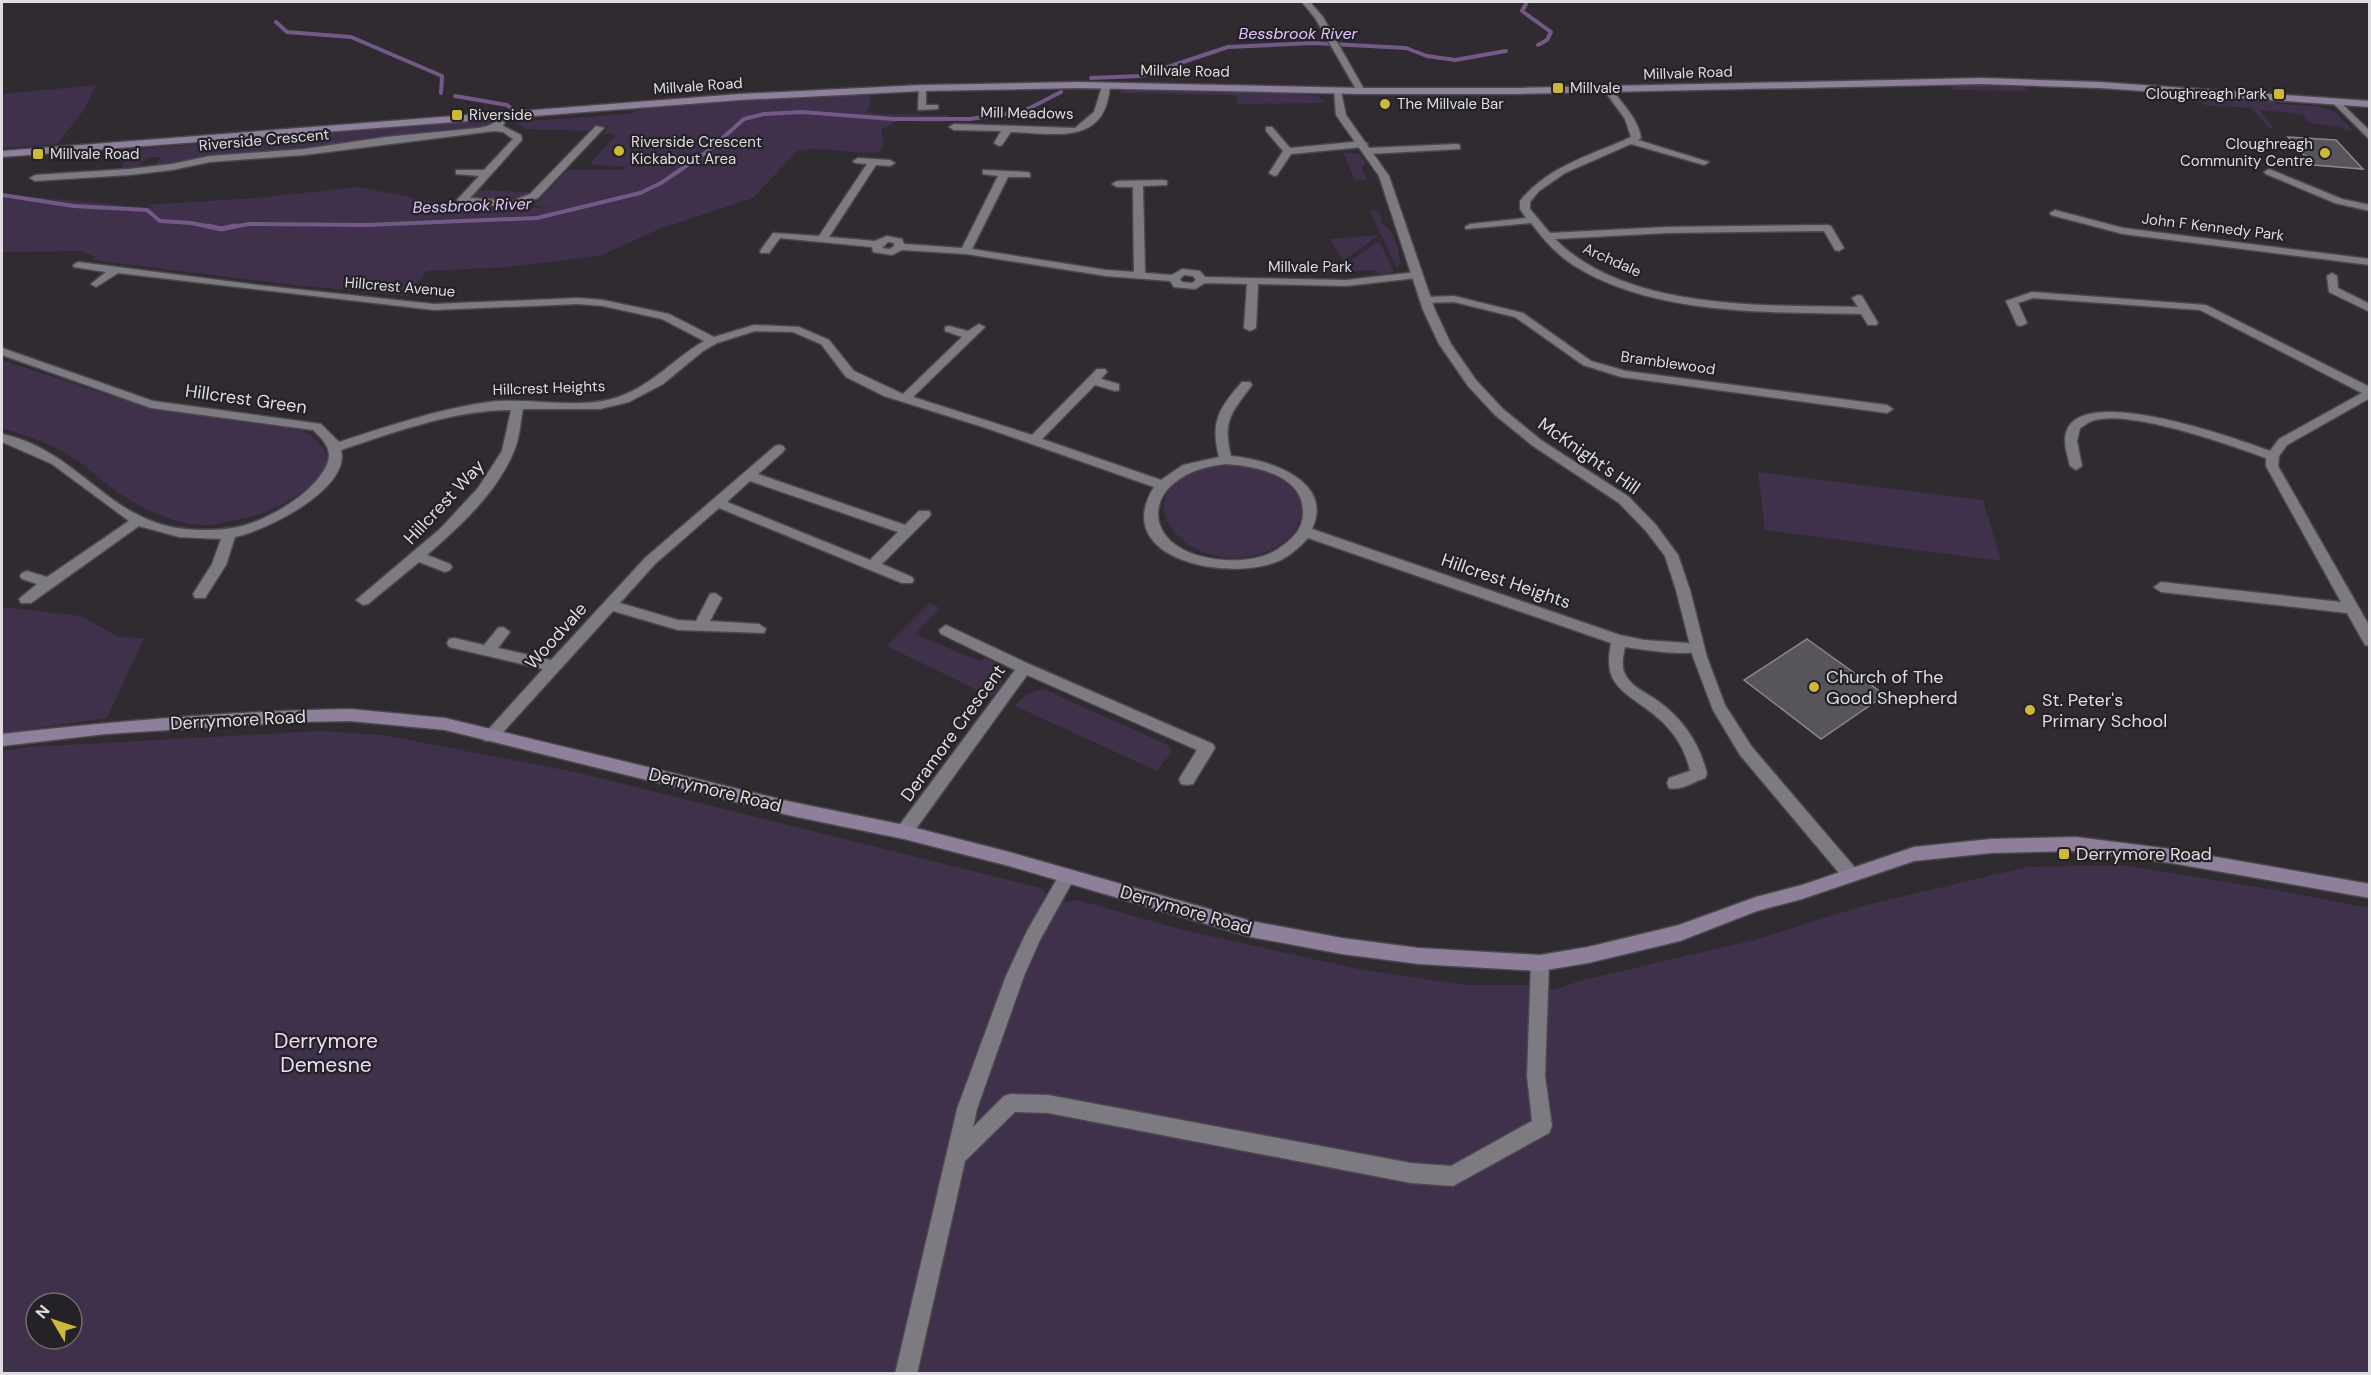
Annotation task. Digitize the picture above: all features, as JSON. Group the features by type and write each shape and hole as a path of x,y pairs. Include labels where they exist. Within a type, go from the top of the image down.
{"main road":[{"name":"Millvale Road","path":"2,154 751,97 922,88 1106,85 1337,91 1608,90 1982,81 2110,85 2370,104"},
{"name":"Derrymore Road","path":"2,740 171,723 350,715 445,724 490,737 792,809 904,832 1172,905 1251,929 1331,944 1419,956 1540,963 1680,933 1756,904 1802,892 1914,854 1991,846 2076,844 2171,856 2370,891"}],"street":[{"path":"1306,2 1319,17 1361,91"},
{"name":"Mill Meadows","path":"954,127 1062,132 1084,128 1096,116 1104,101 1106,85"},
{"path":"922,88 921,108 935,107"},
{"path":"1533,220 1525,209 1525,201 1533,189 1569,168 1636,138 1636,132 1608,90"},
{"name":"McKnight's Hill","path":"1337,91 1341,115 1366,147 1384,176 1417,276 1445,345 1472,383 1499,412 1537,443 1624,500 1651,528 1671,555 1683,590 1697,648 1719,706 1746,751 1851,875"},
{"path":"2337,102 2370,137"},
{"path":"495,128 501,123 503,116"},
{"path":"495,128 505,129 518,137 462,201 513,204 525,200 540,190 599,128"},
{"name":"Riverside Crescent","path":"35,178 129,172 210,159 304,152 495,128"},
{"path":"999,143 1008,128"},
{"path":"1269,129 1288,151"},
{"path":"1630,141 1683,161 1704,162"},
{"path":"1288,151 1366,147 1456,147"},
{"path":"1274,173 1288,151"},
{"path":"858,160 890,163"},
{"path":"822,239 873,162"},
{"path":"459,172 487,173"},
{"path":"986,172 1027,175"},
{"path":"2269,172 2339,201 2370,208"},
{"path":"966,251 1004,174"},
{"path":"765,251 777,235 877,244 891,239 900,243 900,247 966,251 1140,277 1138,183"},
{"path":"1117,184 1163,183"},
{"name":"John F Kennedy Park","path":"2055,213 2123,231 2370,262"},
{"path":"1475,239 1468,224 1533,220"},
{"name":"Archdale","path":"1533,220 1561,251 1580,265 1660,296 1748,307 1865,311"},
{"path":"1547,236 1677,230 1827,228 1839,248"},
{"name":"Hillcrest Avenue","path":"78,265 434,307 578,301 603,303 665,316 713,341"},
{"path":"96,284 114,271"},
{"name":"Millvale Park","path":"1140,277 1174,278 1182,272 1192,272 1200,275 1202,280 1346,283 1417,276"},
{"path":"2332,276 2333,290 2370,309"},
{"path":"1250,328 1253,282"},
{"path":"2021,323 2012,301 2032,296 2202,307 2370,393"},
{"path":"1858,298 1872,323"},
{"name":"Bramblewood","path":"1426,300 1454,299 1473,302 1519,315 1587,363 1625,374 1887,409"},
{"name":"Hillcrest Heights","path":"336,447 404,425 490,406 600,405 625,399 659,381 699,349 713,341 754,328 795,329 825,342 842,366 859,381 904,399 1034,440 1161,485"},
{"path":"904,399 974,332 949,329"},
{"name":"Hillcrest Green","path":"2,351 151,404 317,427 329,434 336,447"},
{"path":"1034,440 1097,376 1115,387"},
{"path":"1226,460 1219,437 1223,417 1233,399 1246,385"},
{"path":"2370,393 2283,442 2273,456 2272,466 2370,641"},
{"name":"Hillcrest Way","path":"363,600 418,557 476,500 499,470 509,450 518,406"},
{"path":"2076,466 2070,439 2073,428 2088,418 2107,416 2144,419 2180,426 2217,435 2273,456"},
{"path":"2,438 30,448 57,462 112,506 138,520 165,531 188,534 229,534 253,528 279,517 300,504 328,475 336,447"},
{"name":"Woodvale","path":"490,737 650,561 779,449"},
{"path":"1226,460 1267,466 1294,481 1306,497 1311,522 1306,532 1292,548 1272,559 1247,565 1220,566 1194,560 1173,549 1158,534 1151,517 1151,509 1152,500 1161,485 1178,471 1200,463 1226,460"},
{"path":"750,476 907,530"},
{"path":"718,503 907,580"},
{"path":"872,566 924,514"},
{"path":"26,599 138,520"},
{"name":"Hillcrest Heights","path":"1306,532 1618,640 1644,645 1697,648"},
{"path":"200,594 219,565 229,534"},
{"path":"418,557 445,567"},
{"path":"27,576 49,584"},
{"path":"2162,587 2350,608"},
{"path":"701,626 715,598"},
{"path":"610,605 678,625 759,629"},
{"name":"Deramore Crescent","path":"904,832 1024,668 946,630"},
{"path":"488,650 503,632"},
{"path":"1618,640 1617,673 1624,685 1674,723 1686,739 1696,761 1699,774 1675,783"},
{"path":"454,643 554,666"},
{"path":"1024,668 1207,748 1187,779"},
{"path":"906,1374 967,1109 1015,976 1033,936 1067,877"},
{"path":"956,1156 1011,1103 1048,1104 1411,1173 1453,1176 1542,1125 1536,1077 1540,963"}],"green space":[{"path":"1953,84 2022,85 2029,91 1953,90"},
{"path":"96,85 84,110 57,144 2,148 2,94"},
{"path":"1154,88 1286,93 1318,96 1326,103 1238,104 1236,96 1230,95 1120,93 1123,90"},
{"path":"868,95 871,100 867,112 950,115 941,122 897,121 881,130 884,143 881,152 860,153 817,149 797,151 753,198 659,229 600,256 507,267 427,271 407,296 285,284 92,260 96,257 81,251 2,252 2,194 152,208 146,205 257,198 357,187 437,202 432,207 528,207 511,210 555,206 533,206 568,170 623,170 630,161 625,167 590,164 614,137 614,134 603,134 608,126 594,126 588,131 526,129 514,122 628,114 641,109"},
{"path":"2165,95 2252,101 2270,100 2278,104 2318,106 2335,112 2353,131 2310,123 2302,114 2260,110 2274,128 2269,128 2251,108 2205,105 2202,102 2169,99"},
{"path":"488,120 492,122 468,130 376,137 345,145 248,152 167,165 156,165 161,157 148,157 139,166 122,170 124,152 140,149"},
{"path":"1343,152 1359,154 1366,163 1361,168 1367,179 1355,181"},
{"path":"476,190 530,192 517,198 495,200 472,197"},
{"path":"1370,211 1379,211 1382,224 1394,236 1401,264 1396,267"},
{"path":"1379,235 1343,261 1330,239"},
{"path":"1379,241 1394,272 1380,274 1373,270 1321,273 1321,267 1349,262"},
{"path":"2,360 151,409 302,429 324,449 326,461 324,468 311,484 293,498 252,517 209,525 184,523 171,519 133,502 78,461 56,448 2,429"},
{"path":"1227,465 1251,468 1277,477 1288,483 1296,492 1301,503 1300,521 1292,534 1276,547 1245,557 1215,556 1190,545 1172,529 1164,510 1169,491 1189,475"},
{"path":"1758,472 1983,500 2001,561 1765,530"},
{"path":"930,603 940,608 915,634 979,661 986,658 998,665 1003,683 991,697 887,646"},
{"path":"2,607 81,616 118,637 144,638 107,718 2,733"},
{"path":"1043,689 1170,746 1172,752 1157,771 1015,706 1026,694"},
{"name":"Derrymore Demesne","path":"321,731 383,735 575,772 1041,888 1047,896 1068,902 1078,900 1187,931 1363,970 1466,985 1530,985 1533,990 1554,990 1579,981 1754,940 1866,905 2027,867 2122,865 2369,908 2369,1373 2,1373 2,751 28,747"}],"building":[{"name":"Cloughreagh Community Centre","path":"2288,137 2336,140 2363,169 2313,165"},
{"name":"Church of The Good Shepherd","path":"1807,639 1885,695 1821,739 1744,680"}],"waterway":[{"name":"Bessbrook River","path":"1527,2 1522,11 1551,32 1547,40 1538,45"},
{"path":"276,22 287,32 351,37 442,76 441,93"},
{"name":"Bessbrook River","path":"1091,78 1141,76 1228,47 1313,43 1406,48 1427,56 1455,60 1506,51"},
{"name":"Bessbrook River","path":"227,228 249,224 367,225 537,218 640,193 661,183 708,151 744,119 764,114 802,112 893,119 970,119 1024,111 1061,92"},
{"path":"455,96 507,105 512,109"},
{"name":"Bessbrook River","path":"2,195 74,206 147,210 160,221 191,223 216,228"},
{"name":"Bessbrook River","path":"208,226 221,229 235,226"}],"place":[{"name":"Millvale","path":"1558,88"},
{"name":"Cloughreagh Park","path":"2279,94"},
{"name":"The Millvale Bar","path":"1385,104"},
{"name":"Riverside","path":"457,115"},
{"name":"Riverside Crescent Kickabout Area","path":"619,151"},
{"name":"Cloughreagh Community Centre","path":"2325,153"},
{"name":"Millvale Road","path":"38,154"},
{"name":"Church of The Good Shepherd","path":"1814,687"},
{"name":"St. Peter's Primary School","path":"2030,710"},
{"name":"Derrymore Road","path":"2064,854"}]}
